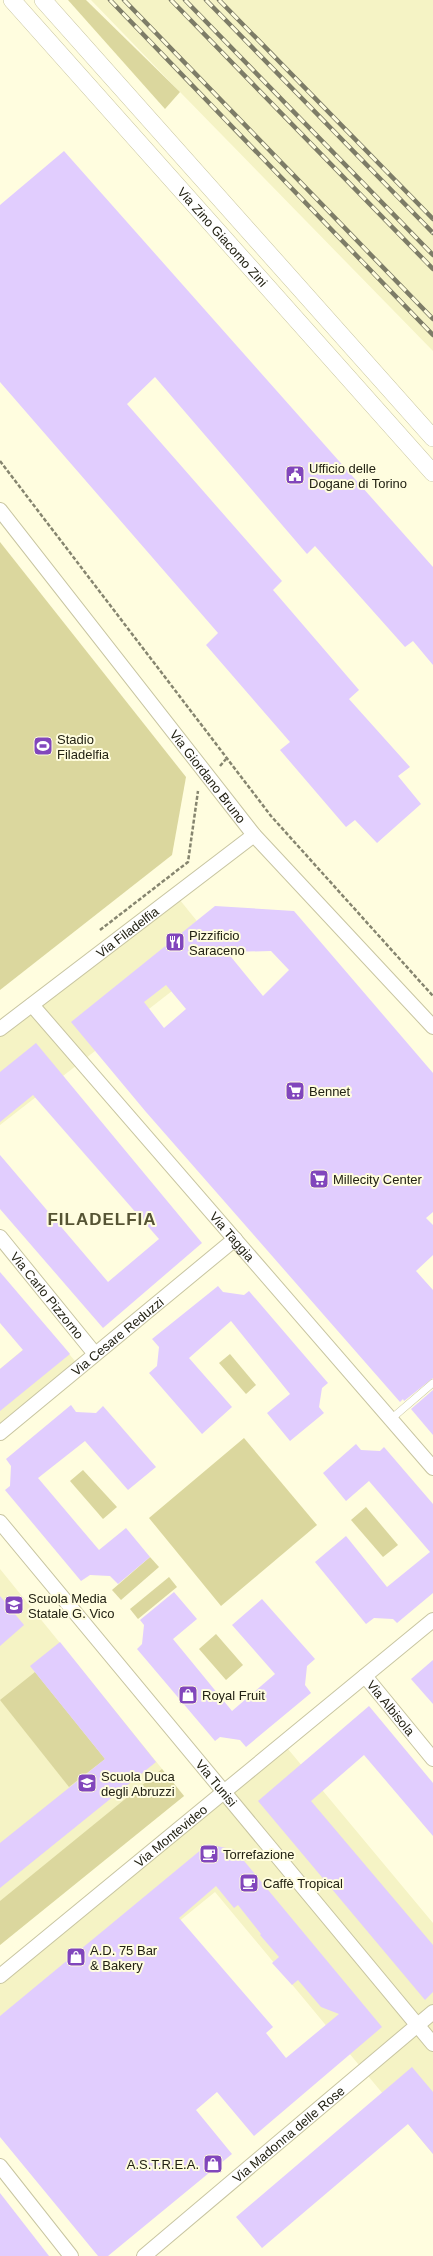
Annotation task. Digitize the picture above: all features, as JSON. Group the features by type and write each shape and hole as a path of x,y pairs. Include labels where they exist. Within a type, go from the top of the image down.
{"street":[{"name":"Via Zino Giacomo Zini","path":"12,0 433,473"},
{"name":"Via Zino Giacomo Zini","path":"43,0 433,438"},
{"name":"Via Giordano Bruno","path":"0,510 254,835 433,1027"},
{"name":"Via Filadelfia","path":"0,1029 254,835"},
{"name":"Via Taggia","path":"32,1005 433,1468"},
{"name":"Via Carlo Pizzorno","path":"0,1237 95,1354"},
{"name":"Via Cesare Reduzzi","path":"0,1433 235,1239"},
{"name":"Via Tunisi","path":"0,1522 433,2044"},
{"name":"Via Montevideo","path":"0,1976 433,1620"},
{"name":"Via Albisola","path":"364,1676 433,1759"},
{"name":"Via Madonna delle Rose","path":"144,2256 433,2012"},
{"path":"0,2166 71,2256"}],"lane":[{"path":"391,1419 433,1383"}],"path":[{"path":"0,461 271,816 433,996"},
{"path":"99,931 188,862 198,791 226,759"}],"shaded area":[{"path":"68,0 86,0 180,92 165,109"},
{"path":"91,0 433,0 433,351 180,92"},
{"name":"Stadio Filadelfia","path":"0,542 186,777 172,855 0,990"},
{"path":"175,894 222,952 0,1125 0,1029"},
{"path":"48,1329 80,1367 0,1433 0,1369"},
{"path":"230,1354 256,1385 246,1394 219,1363"},
{"path":"244,1438 317,1525 221,1606 149,1518"},
{"path":"83,1470 117,1507 103,1519 70,1481"},
{"path":"366,1507 398,1545 383,1557 351,1520"},
{"path":"150,1557 159,1567 121,1600 112,1590"},
{"name":"Scuola Duca degli Abruzzi","path":"0,1569 184,1796 0,1945"},
{"path":"169,1577 177,1587 138,1619 130,1609"},
{"path":"216,1634 243,1665 226,1680 199,1649"},
{"path":"35,1672 105,1759 69,1787 0,1700"},
{"path":"283,1743 433,1923 433,2154 215,1892 0,2067 0,1976"},
{"path":"162,1769 184,1796 0,1945 0,1901"}],"building":[{"name":"Ufficio delle Dogane di Torino","path":"64,151 433,567 433,665 413,641 405,647 315,546 307,554 155,377 127,404 282,581 273,590 359,690 349,699 410,767 398,776 421,804 377,843 355,820 346,827 280,750 290,742 206,645 218,633 0,382 0,205"},
{"name":"Millecity Center","path":"215,906 294,911 433,1073 433,1212 426,1218 433,1225 433,1255 416,1271 433,1290 433,1378 404,1401 403,1399 400,1402 146,1112 71,1022","holes":["271,951 289,970 263,996 227,952","166,985 186,1009 164,1028 144,1002"]},
{"path":"36,1043 202,1243 103,1328 0,1209 0,1155 108,1282 159,1239 33,1095 0,1122 0,1072"},
{"path":"0,1272 70,1354 0,1411 0,1369 23,1350 0,1323"},
{"path":"218,1286 223,1292 244,1295 249,1291 328,1383 322,1388 319,1407 324,1413 290,1441 267,1413 290,1394 231,1321 189,1358 232,1407 202,1434 149,1373 157,1366 159,1347 152,1339"},
{"path":"433,1390 433,1435 411,1409"},
{"path":"71,1405 76,1412 96,1413 103,1406 156,1467 128,1490 85,1441 38,1478 99,1550 126,1528 150,1557 118,1584 110,1576 90,1575 81,1581 5,1490 10,1486 11,1466 6,1459"},
{"path":"356,1444 361,1450 380,1451 384,1447 433,1504 433,1593 397,1623 393,1619 374,1618 366,1624 315,1562 346,1536 387,1587 430,1552 369,1481 346,1501 323,1473"},
{"path":"174,1592 197,1619 173,1639 232,1711 275,1674 232,1625 262,1599 315,1659 307,1666 305,1685 311,1693 246,1747 240,1740 220,1737 215,1741 137,1649 142,1644 144,1625 140,1620"},
{"path":"0,1596 24,1625 0,1646"},
{"path":"60,1642 156,1762 0,1888 0,1843 105,1759 30,1666"},
{"path":"433,1660 433,1704 411,1679"},
{"path":"369,1706 433,1783 433,1836 364,1755 311,1801 433,1945 433,1992 425,2000 258,1801"},
{"path":"208,1844 235,1850 382,2027 254,2136 217,2092 196,2110 232,2154 108,2256 98,2256 0,2137 0,2016","holes":["216,1886 234,1908 238,1905 261,1934 260,1935 279,1957 272,1963 292,1985 298,1980 321,2007 339,2014 286,2058 266,2033 273,2027 179,1918"]},
{"path":"412,2067 433,2092 433,2154 408,2124 262,2248 236,2217"},
{"path":"0,2193 49,2256 0,2256"}],"railway":[{"path":"110,0 433,335"},
{"path":"124,0 433,319"},
{"path":"171,0 433,269"},
{"path":"185,0 433,255"},
{"path":"206,0 433,233"},
{"path":"219,0 433,219"}],"place":[{"name":"Ufficio delle Dogane di Torino","path":"295,475"},
{"name":"Stadio Filadelfia","path":"43,746"},
{"name":"Pizzificio Saraceno","path":"175,942"},
{"name":"Bennet","path":"295,1091"},
{"name":"Millecity Center","path":"319,1179"},
{"name":"Scuola Media Statale G. Vico","path":"14,1605"},
{"name":"Royal Fruit","path":"188,1695"},
{"name":"Scuola Duca degli Abruzzi","path":"87,1783"},
{"name":"Torrefazione","path":"209,1854"},
{"name":"Caffè Tropical","path":"249,1883"},
{"name":"A.D. 75 Bar & Bakery","path":"76,1957"},
{"name":"A.S.T.R.E.A.","path":"213,2164"}],"district":[{"name":"FILADELFIA","path":"102,1219"}]}
